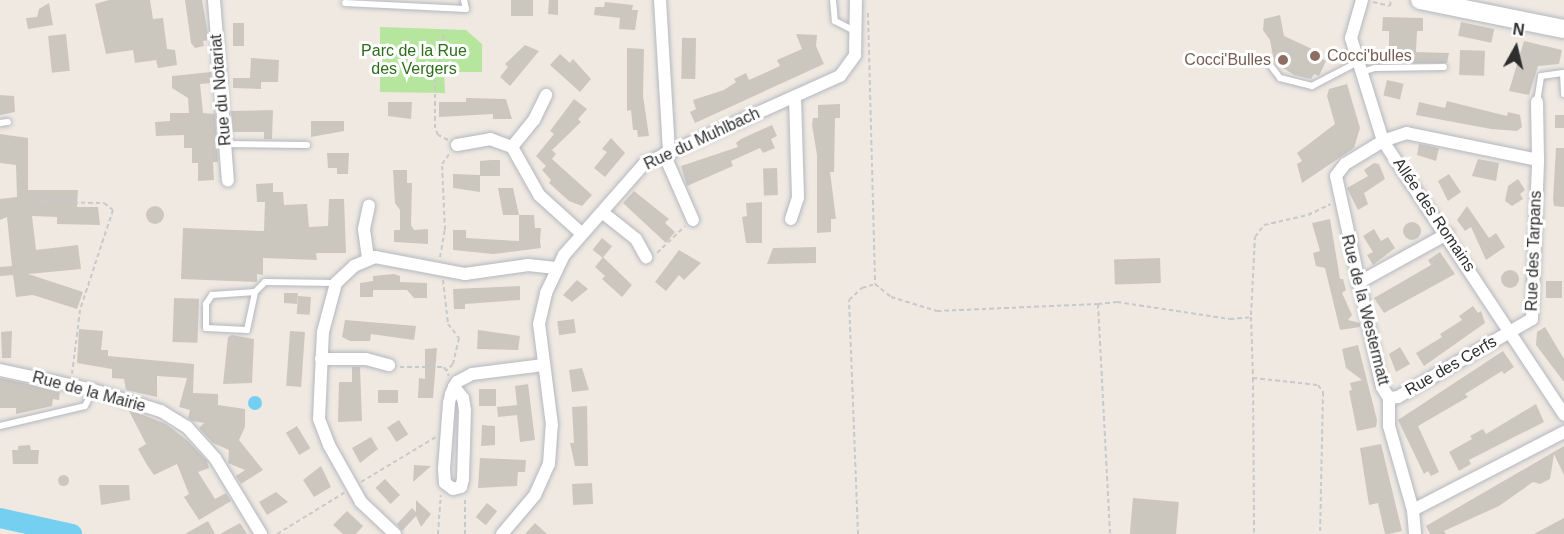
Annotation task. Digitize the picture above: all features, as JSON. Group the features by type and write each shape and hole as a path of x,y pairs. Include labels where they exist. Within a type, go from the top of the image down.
{"street":[{"name":"Rue du Notariat","path":"213,0 228,180"},
{"path":"660,0 667,153 693,220"},
{"name":"Allée des Romains","path":"1362,0 1351,38 1383,141 1512,331 1564,414"},
{"path":"1420,0 1564,29"},
{"name":"Rue du Muhlbach","path":"502,534 535,495 549,464 552,425 543,365 540,313 556,268 581,233 638,169 667,153 795,98 845,71 855,55 862,4"},
{"path":"512,147 534,120 546,95"},
{"path":"791,219 798,198 795,98"},
{"name":"Rue des Tarpans","path":"1512,331 1529,322 1535,308 1537,102"},
{"path":"1383,141 1407,133 1538,160"},
{"path":"457,145 490,139 512,147 539,195 581,233"},
{"name":"Rue de la Westermatt","path":"1383,141 1345,165 1336,176 1382,387 1389,398 1389,426 1413,510 1415,534"},
{"path":"368,258 364,229 369,206"},
{"path":"602,212 636,239 646,257"},
{"path":"1358,283 1447,234"},
{"path":"395,534 361,502 324,435 318,407 321,359 329,302 336,283 368,258 389,258 439,270 474,274 528,265 556,268"},
{"name":"Rue des Cerfs","path":"1389,398 1398,397 1512,331"},
{"path":"321,359 366,359 389,365"},
{"path":"454,387 463,398 465,410 462,484 453,489 445,483 447,414 454,387 472,374 543,365"},
{"name":"Rue de la Mairie","path":"0,370 70,383 161,411 204,441 261,534"},
{"path":"1413,510 1564,432"}],"lane":[{"path":"345,3 466,9 464,0"},
{"path":"833,0 835,21 857,31"},
{"path":"1271,66 1280,78 1312,86 1360,67 1444,67"},
{"path":"1537,102 1541,76 1563,73 1564,94"},
{"path":"0,123 8,122"},
{"path":"225,144 307,145"},
{"path":"255,292 212,295 206,304 206,328 247,330 255,292 265,282 336,283"},
{"path":"0,426 85,406 93,390"}],"path":[{"path":"1370,0 1390,6 1391,0"},
{"path":"862,4 870,23 875,284 891,297 937,311 1117,302 1230,319 1251,317"},
{"path":"444,31 442,54 435,69 435,128 438,135 457,145 442,164 445,230 439,270 448,324 459,338 453,364 446,371"},
{"path":"442,54 456,49"},
{"path":"36,202 104,203 113,210 80,310 70,383"},
{"path":"1254,534 1252,249 1264,225 1308,215 1322,205 1340,202"},
{"path":"646,257 663,251 693,220"},
{"path":"858,534 849,300 862,288 875,284"},
{"path":"1098,304 1110,534"},
{"path":"389,365 444,367 454,387"},
{"path":"1253,378 1318,385 1323,392 1320,534"},
{"path":"438,534 445,483"},
{"path":"462,484 465,534"}],"green space":[{"name":"Parc de la Rue des Vergers","path":"380,27 466,30 482,44 482,72 444,72 445,93 380,92"}],"water":[{"path":"252,396 258,396 262,403 258,410 252,410 248,406 248,400"}],"building":[{"path":"109,0 150,0 153,19 163,18 167,49 175,50 177,65 158,68 156,60 135,63 133,50 106,54 95,4"},
{"path":"185,0 202,0 209,40 203,41 204,46 195,48 191,43"},
{"path":"511,0 533,0 533,16 511,16"},
{"path":"549,0 558,0 558,15 548,14"},
{"path":"605,2 633,5 632,10 638,10 635,30 619,29 620,18 594,15 595,7 604,7"},
{"path":"49,3 53,25 28,29 26,18 37,17 39,9"},
{"path":"1280,15 1284,36 1323,54 1321,58 1326,61 1319,76 1314,74 1311,79 1294,75 1274,62 1270,40 1263,30 1264,19"},
{"path":"1383,17 1423,18 1423,31 1417,31 1416,52 1449,53 1447,63 1389,63 1389,31 1382,31"},
{"path":"1461,22 1494,29 1491,43 1458,36"},
{"path":"233,23 244,23 244,46 233,46"},
{"path":"66,34 70,71 52,73 48,36"},
{"path":"796,34 817,35 816,46 824,64 695,123 690,112 696,109 693,100 724,90 736,82 734,79 746,73 749,80 780,66 777,60 802,49"},
{"path":"682,38 696,38 695,79 681,79"},
{"path":"1524,41 1562,50 1559,64 1538,66 1529,95 1509,91"},
{"path":"525,45 539,51 510,86 500,77 508,67 505,64"},
{"path":"627,48 644,49 643,96 649,136 638,137 637,130 633,130 631,110 627,111"},
{"path":"1460,50 1485,51 1484,76 1459,75"},
{"path":"560,54 570,63 573,59 591,79 580,92 550,65"},
{"path":"251,58 279,60 278,82 261,82 261,89 233,88 233,78 250,78"},
{"path":"211,72 212,83 200,84 203,113 215,114 218,162 213,162 214,180 198,181 198,163 192,163 192,148 184,148 184,135 156,136 155,122 170,121 170,113 189,113 188,98 172,88 172,76"},
{"path":"1387,80 1404,84 1400,99 1383,96"},
{"path":"1347,84 1360,128 1354,148 1302,183 1297,164 1302,161 1297,153 1335,124 1327,96 1329,89"},
{"path":"0,95 14,96 15,112 0,115"},
{"path":"466,98 506,99 512,119 493,119 493,114 439,117 439,102 466,102"},
{"path":"574,99 587,109 578,119 581,122 552,150 556,154 552,159 592,195 582,206 569,201 549,183 551,180 542,170 546,166 536,156 554,134 550,131"},
{"path":"1447,101 1507,116 1508,112 1520,115 1522,127 1517,131 1491,129 1416,115 1419,102 1445,108"},
{"path":"388,102 412,102 411,119 388,116"},
{"path":"840,104 840,118 835,118 834,172 830,172 836,219 831,219 831,232 817,233 817,155 813,118 818,118 818,105"},
{"path":"273,110 272,139 264,139 264,132 233,132 231,111"},
{"path":"1555,115 1564,115 1564,128 1555,128"},
{"path":"311,121 344,121 344,131 311,137"},
{"path":"772,125 777,136 771,139 775,148 763,153 760,148 731,161 733,166 687,186 681,166 738,147 736,143 741,139"},
{"path":"0,134 28,138 28,190 78,190 77,207 98,207 100,225 57,224 57,217 32,216 36,250 78,245 81,269 28,274 83,292 77,309 33,295 16,297 13,275 0,276 0,267 12,266 7,217 0,220 0,199 17,197 16,165 0,163"},
{"path":"611,138 625,153 605,177 594,168 607,152 602,149"},
{"path":"1419,144 1439,148 1436,161 1417,155"},
{"path":"1556,148 1564,148 1564,207 1554,206 1553,200"},
{"path":"327,153 349,153 348,174 337,174 337,168 328,168"},
{"path":"1478,159 1499,163 1496,181 1472,176"},
{"path":"500,160 500,176 480,176 480,192 453,188 453,174 480,175 480,161"},
{"path":"1374,163 1379,164 1385,179 1364,193 1368,204 1358,210 1347,188 1368,176 1364,170"},
{"path":"763,168 777,168 778,195 764,195"},
{"path":"393,170 407,170 407,183 412,183 411,225 414,230 428,229 428,244 394,242 394,230 400,230 400,210 395,203"},
{"path":"1449,174 1461,192 1448,201 1438,181"},
{"path":"1518,179 1525,190 1520,194 1523,199 1512,206 1505,201 1508,186"},
{"path":"273,183 273,192 283,192 284,205 307,204 309,227 328,226 329,199 344,199 346,253 316,253 317,260 263,258 263,275 257,274 257,282 181,279 183,228 264,231 265,202 257,202 256,184"},
{"path":"498,188 513,188 519,215 503,215"},
{"path":"634,191 669,219 665,223 675,232 666,243 623,203"},
{"path":"762,202 762,243 746,243 742,217 747,216 746,203"},
{"path":"155,206 161,209 164,215 161,221 155,224 149,221 146,215 149,209"},
{"path":"1467,206 1489,238 1496,233 1505,247 1486,260 1471,227 1465,231 1457,220"},
{"path":"519,215 534,215 535,228 541,228 541,248 493,254 453,250 453,230 466,230 466,238 519,241"},
{"path":"1330,219 1340,279 1343,279 1346,290 1342,293 1352,315 1348,320 1360,323 1360,327 1340,330 1325,268 1316,266 1313,253 1320,251 1312,223"},
{"path":"1412,222 1418,225 1421,231 1418,237 1412,240 1406,237 1403,231 1406,225"},
{"path":"1374,229 1381,241 1388,237 1395,248 1373,265 1367,255 1373,252 1363,236"},
{"path":"602,238 612,246 603,258 593,250"},
{"path":"816,247 816,263 767,264 773,248"},
{"path":"679,250 701,263 684,280 679,275 666,291 655,282"},
{"path":"1440,252 1455,274 1384,313 1374,298 1431,265 1428,260"},
{"path":"603,257 632,285 622,297 602,279 605,276 595,267"},
{"path":"1160,258 1161,283 1115,285 1114,260"},
{"path":"1510,270 1516,273 1519,279 1516,285 1510,288 1504,285 1501,279 1504,273"},
{"path":"394,274 400,276 400,282 427,283 427,298 414,298 407,290 373,290 373,297 360,297 360,283 373,281 373,276"},
{"path":"577,280 588,289 572,302 563,295"},
{"path":"1546,281 1562,281 1562,298 1546,298"},
{"path":"520,286 520,300 465,304 465,309 454,309 453,289"},
{"path":"284,293 298,293 297,304 284,303"},
{"path":"298,296 311,297 310,315 297,314"},
{"path":"174,298 199,299 197,343 172,342"},
{"path":"1473,306 1478,313 1481,311 1485,323 1424,366 1416,353 1442,337 1440,334 1462,320 1459,316"},
{"path":"574,319 576,333 559,335 557,321"},
{"path":"345,320 416,326 414,340 371,334 370,341 350,341 342,337"},
{"path":"1545,327 1564,359 1564,382 1536,345 1537,332"},
{"path":"79,329 103,331 101,350 108,350 108,356 194,364 193,393 218,394 218,405 245,409 245,427 239,440 263,470 241,484 236,476 245,470 228,463 229,450 213,443 199,428 204,423 192,421 188,418 190,410 179,407 187,378 157,376 157,397 126,390 124,379 112,378 112,369 77,363"},
{"path":"478,330 520,336 518,350 477,349"},
{"path":"12,331 11,358 2,358 1,332"},
{"path":"290,331 305,332 301,387 286,386"},
{"path":"232,335 254,339 252,383 223,384 228,337"},
{"path":"1358,345 1377,420 1376,427 1357,431 1349,391 1352,390 1350,383 1362,380 1346,368 1342,349"},
{"path":"1400,347 1410,364 1396,372 1389,354"},
{"path":"437,348 433,398 418,398 419,378 425,379 425,349"},
{"path":"1503,351 1514,367 1504,374 1502,371 1465,394 1468,397 1418,426 1439,472 1431,476 1428,471 1424,474 1398,420"},
{"path":"352,367 360,367 362,421 338,422 339,382 352,382"},
{"path":"582,368 589,390 572,392 569,370"},
{"path":"0,378 60,391 59,400 53,399 52,406 16,414 16,408 0,408"},
{"path":"528,384 535,440 520,442 517,415 498,417 497,407 517,405 515,386"},
{"path":"479,389 496,389 496,406 479,406"},
{"path":"378,390 398,390 398,403 378,403"},
{"path":"1536,404 1544,422 1469,460 1471,464 1459,471 1449,452 1472,439 1470,436 1483,429 1486,434"},
{"path":"587,406 588,466 575,466 570,443 574,443 572,407"},
{"path":"128,409 166,424 188,441 207,461 209,468 198,472 215,499 226,493 231,501 199,520 184,497 189,494 177,464 154,475 147,465 138,449 146,444"},
{"path":"399,420 408,434 397,442 387,428"},
{"path":"482,425 495,426 495,445 481,446"},
{"path":"297,426 310,448 299,455 286,433"},
{"path":"371,437 378,449 360,463 352,448"},
{"path":"1381,444 1402,531 1389,534 1385,534 1378,503 1369,505 1360,448"},
{"path":"30,445 31,450 39,450 38,464 13,464 12,450 18,450 18,446"},
{"path":"1564,446 1564,475 1554,454 1550,479 1540,484 1533,482 1499,506 1444,531 1446,534 1430,534 1426,526"},
{"path":"480,458 526,460 525,472 518,472 517,486 478,488"},
{"path":"414,465 431,466 413,482"},
{"path":"321,466 331,487 314,497 303,480"},
{"path":"63,474 69,480 63,486 57,480"},
{"path":"385,479 400,495 390,504 375,488"},
{"path":"592,483 593,504 573,505 572,484"},
{"path":"99,485 129,485 130,500 101,505"},
{"path":"276,492 288,502 267,515 259,502"},
{"path":"1133,498 1179,502 1176,534 1130,534"},
{"path":"416,500 431,514 421,527 416,516 402,531 397,524 412,508 416,512"},
{"path":"487,503 497,511 486,525 476,517"},
{"path":"347,511 363,526 356,534 343,534 333,525"},
{"path":"1564,518 1564,534 1534,534"},
{"path":"208,521 215,534 185,534"},
{"path":"240,523 247,534 220,534"},
{"path":"535,523 547,534 525,534"}],"waterway":[{"path":"0,518 72,534"}],"place":[{"name":"Cocci'bulles","path":"1315,56"},
{"name":"Cocci'Bulles","path":"1283,60"}]}
